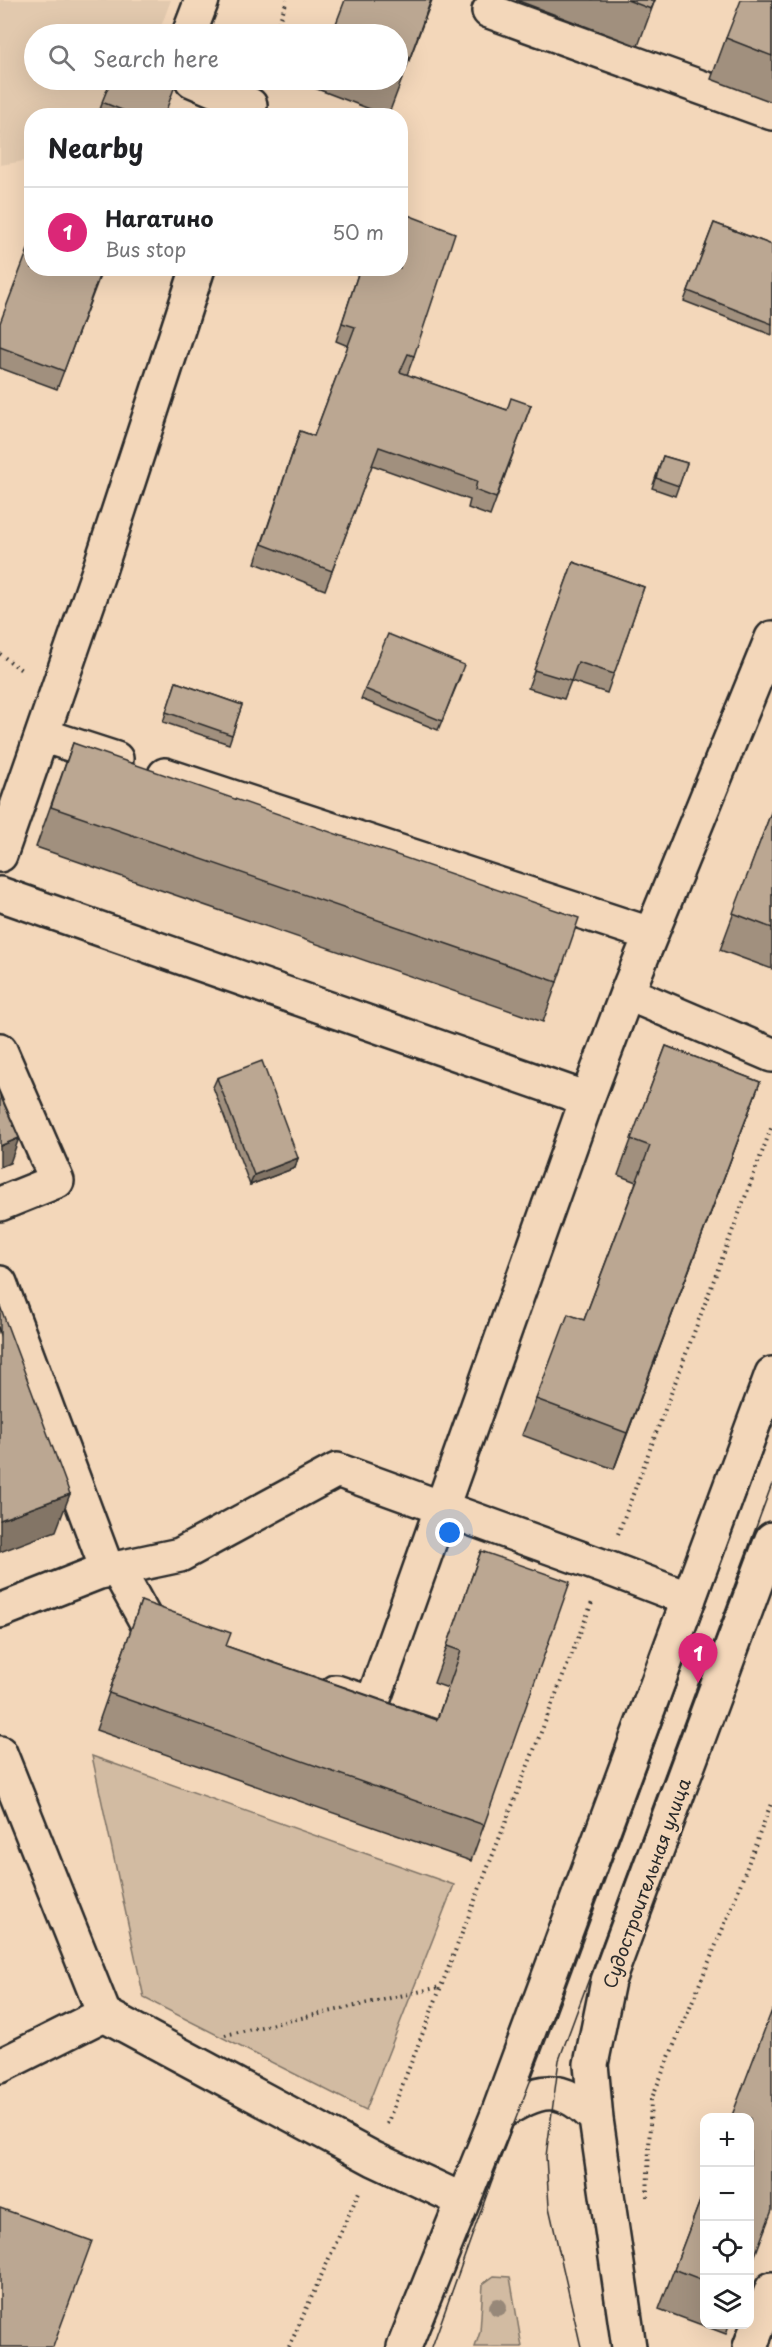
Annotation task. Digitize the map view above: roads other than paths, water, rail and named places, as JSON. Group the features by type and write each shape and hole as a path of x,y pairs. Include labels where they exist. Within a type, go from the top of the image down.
{"street":[{"path":"193,24 201,0"},
{"path":"489,11 772,114"},
{"path":"215,90 250,105 249,108"},
{"path":"0,855 7,813 42,735 195,276"},
{"path":"306,1682 372,1704 587,1099 627,993 772,638"},
{"path":"42,735 651,934"},
{"path":"0,894 587,1099"},
{"path":"627,993 772,1054"},
{"path":"0,1050 57,1182 0,1204"},
{"path":"0,1283 107,1569 151,1630 195,1645"},
{"path":"404,2347 498,2114 772,1374"},
{"path":"0,1611 108,1570 180,1555 337,1470 606,1566 689,1599"},
{"name":"Судостроительная улица","path":"629,2347 596,2120 591,2064 608,1981 772,1539"},
{"path":"0,1753 104,2014 374,2160 462,2200"},
{"path":"0,2066 104,2014"},
{"path":"498,2114 531,2095 549,2092 567,2096 582,2104 596,2120"},
{"path":"750,2347 772,2289"}],"tram line":[{"path":"432,2347 772,1424"},
{"path":"581,2347 549,2207 546,2156 559,2060 772,1484"}],"place":[{"name":"Нагатино","path":"698,1683"}]}
